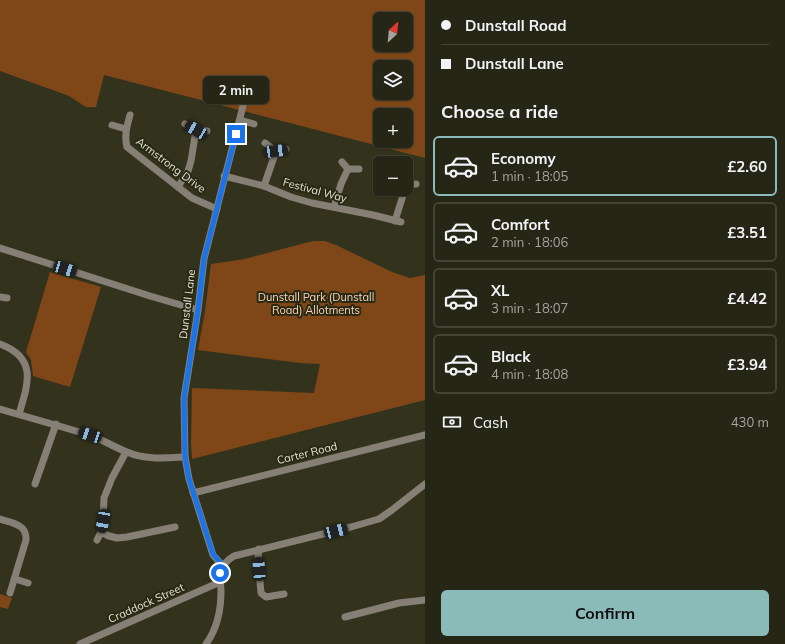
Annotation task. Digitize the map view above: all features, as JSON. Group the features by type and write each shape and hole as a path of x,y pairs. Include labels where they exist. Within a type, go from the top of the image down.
{"street":[{"name":"Dunstall Lane","path":"223,566 213,554 187,472 185,457 184,398 198,310 204,259 244,102"},
{"name":"Armstrong Drive","path":"130,115 126,129 125,140 127,147 192,198 217,208"},
{"path":"240,120 254,124"},
{"path":"185,124 196,130 206,131"},
{"name":"Armstrong Drive","path":"112,125 126,129"},
{"path":"178,187 188,171 196,130"},
{"path":"265,143 276,151 286,149"},
{"path":"264,186 276,151"},
{"path":"342,162 348,169 359,169"},
{"path":"334,207 341,184 348,169"},
{"name":"Festival Way","path":"224,176 264,186 291,197 312,203 373,215 398,222 404,196"},
{"path":"0,248 198,310"},
{"path":"0,344 16,352 20,356 27,370 28,378 26,391 18,414"},
{"path":"0,409 90,435 126,452 139,456 153,458 185,457"},
{"path":"35,484 56,424"},
{"name":"Carter Road","path":"193,493 425,435"},
{"path":"97,540 101,532 103,521 104,498 112,478 126,452"},
{"path":"206,644 216,624 221,598 220,573 226,562 234,556 379,519 389,513 425,484"},
{"path":"0,519 17,524 22,527 27,534 10,593"},
{"path":"101,532 117,538 175,527"},
{"path":"259,550 258,557 261,593 266,597 284,594"},
{"path":"15,578 28,583"},
{"name":"Craddock Street","path":"80,644 220,582"},
{"path":"345,617 399,603 425,600"}],"green space":[{"path":"0,0 425,0 425,158 386,148 413,148 413,108 373,108 373,145 104,75 96,107 86,107 69,96 0,71"},
{"name":"Dunstall Park (Dunstall Road) Allotments","path":"314,241 325,241 336,245 392,272 410,278 425,275 425,400 192,459 192,388 314,393 320,364 300,363 198,350 211,264 245,259"},
{"path":"50,272 101,287 70,387 33,376 31,360 26,352"},
{"path":"0,594 12,598 8,609 0,607"}],"route":[{"path":"220,573 223,566 213,554 186,466 184,398 198,310 204,259 224,176 236,134"}]}
